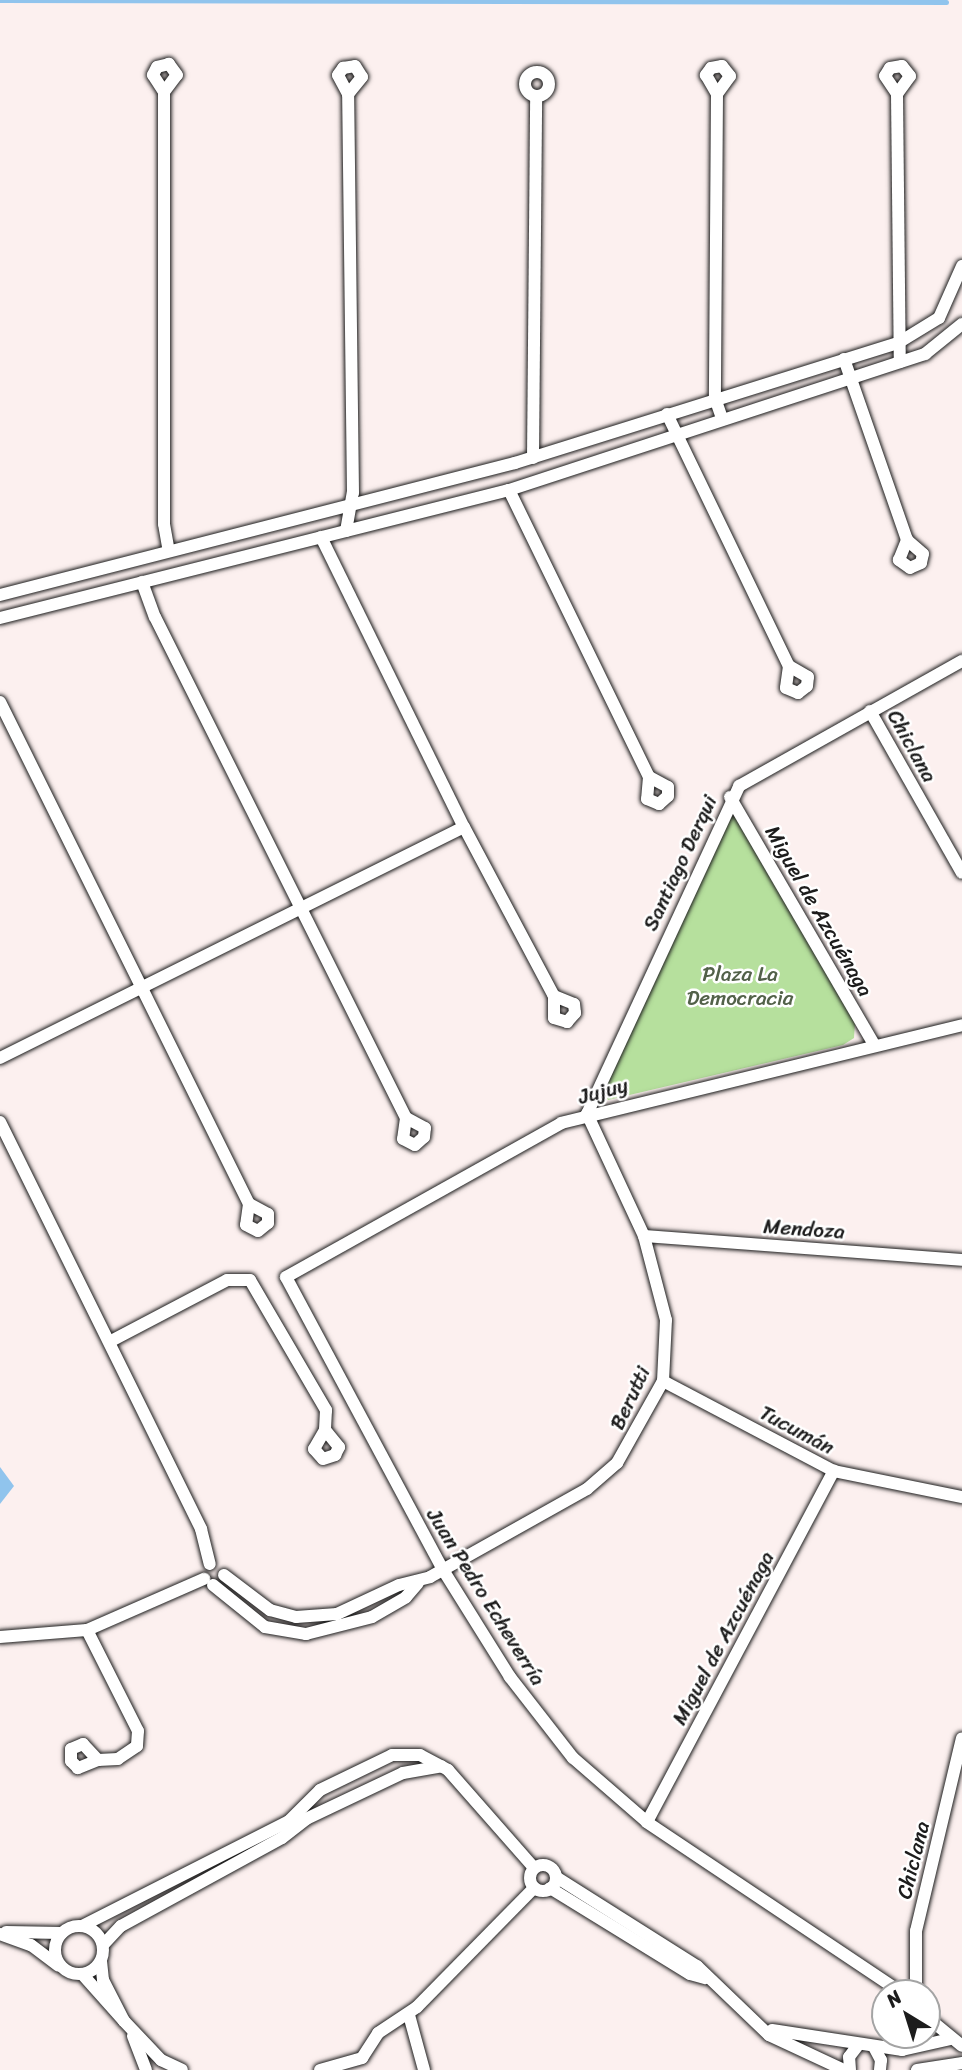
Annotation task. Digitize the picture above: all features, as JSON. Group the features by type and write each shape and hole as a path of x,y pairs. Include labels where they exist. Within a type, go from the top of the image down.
{"street":[{"path":"164,92 164,524 184,572"},
{"path":"717,93 715,398 722,418"},
{"path":"897,93 900,362"},
{"path":"346,531 353,492 348,94"},
{"path":"536,96 538,457 550,477"},
{"path":"0,595 348,508 538,457 715,398 898,343 939,318 962,266"},
{"path":"0,618 515,488 722,418 900,362 935,348 962,324"},
{"path":"844,359 907,540"},
{"path":"667,414 789,666"},
{"path":"515,463 515,488 649,777"},
{"path":"321,537 464,827 554,996"},
{"path":"148,556 148,581 155,617 406,1118"},
{"name":"Santiago Derqui","path":"587,1114 730,797 748,778 962,661"},
{"path":"0,702 249,1204"},
{"name":"Chiclana","path":"870,711 962,873"},
{"name":"Miguel de Azcuénaga","path":"730,797 874,1044"},
{"path":"0,1058 464,827"},
{"name":"Jujuy","path":"286,1277 549,1129 587,1114 962,1025"},
{"name":"Berutti","path":"418,1583 600,1480 640,1428 663,1381 666,1320 644,1236 587,1114"},
{"path":"0,1122 111,1341 201,1529 209,1564"},
{"name":"Mendoza","path":"644,1236 962,1260"},
{"name":"Juan Pedro Echeverría","path":"286,1277 442,1568 527,1701 586,1772 646,1822 881,1979"},
{"path":"111,1341 227,1280 250,1280 326,1410 325,1430"},
{"name":"Tucumán","path":"663,1381 834,1471 962,1497"},
{"name":"Miguel de Azcuénaga","path":"646,1822 834,1471"},
{"path":"209,1564 219,1565 224,1575 258,1604 296,1617 337,1614 399,1585 418,1583"},
{"path":"209,1564 204,1569 208,1582 265,1627 306,1634 325,1633 372,1617 406,1597 418,1583"},
{"path":"0,1637 87,1630 224,1575"},
{"path":"87,1630 138,1731 137,1746 126,1755 98,1760"},
{"name":"Chiclana","path":"916,1979 916,1931 962,1738"},
{"path":"103,1945 121,1926 282,1838 320,1790 392,1755 420,1755 441,1766 534,1868"},
{"path":"0,1933 62,1933 82,1926 296,1820 403,1773 441,1766"},
{"path":"534,1868 546,1865 553,1883 691,1974 705,1978 760,2028 844,2070"},
{"path":"534,1868 529,1880 534,1888"},
{"path":"320,2070 362,2058 378,2033 409,2015 534,1888 553,1883"},
{"path":"82,1926 96,1932 103,1945 103,1980 124,2021"},
{"path":"0,1933 30,1945 62,1968 83,1975 132,2032 161,2060 182,2070"},
{"path":"62,1933 55,1947 62,1968"},
{"path":"83,1975 101,1962"},
{"path":"409,2015 424,2070"},
{"path":"760,2028 871,2047"},
{"path":"941,2030 956,2043"},
{"path":"132,2032 146,2070"},
{"path":"850,2070 849,2057 858,2045"},
{"path":"875,2049 881,2060 880,2070"},
{"path":"917,2070 962,2063"}],"green space":[{"name":"Plaza La Democracia","path":"729,816 736,817 855,1023 854,1038 843,1045 608,1100 604,1092"}],"water":[{"path":"0,1467 14,1486 0,1504"}],"waterway":[{"path":"0,0 946,2"}]}
